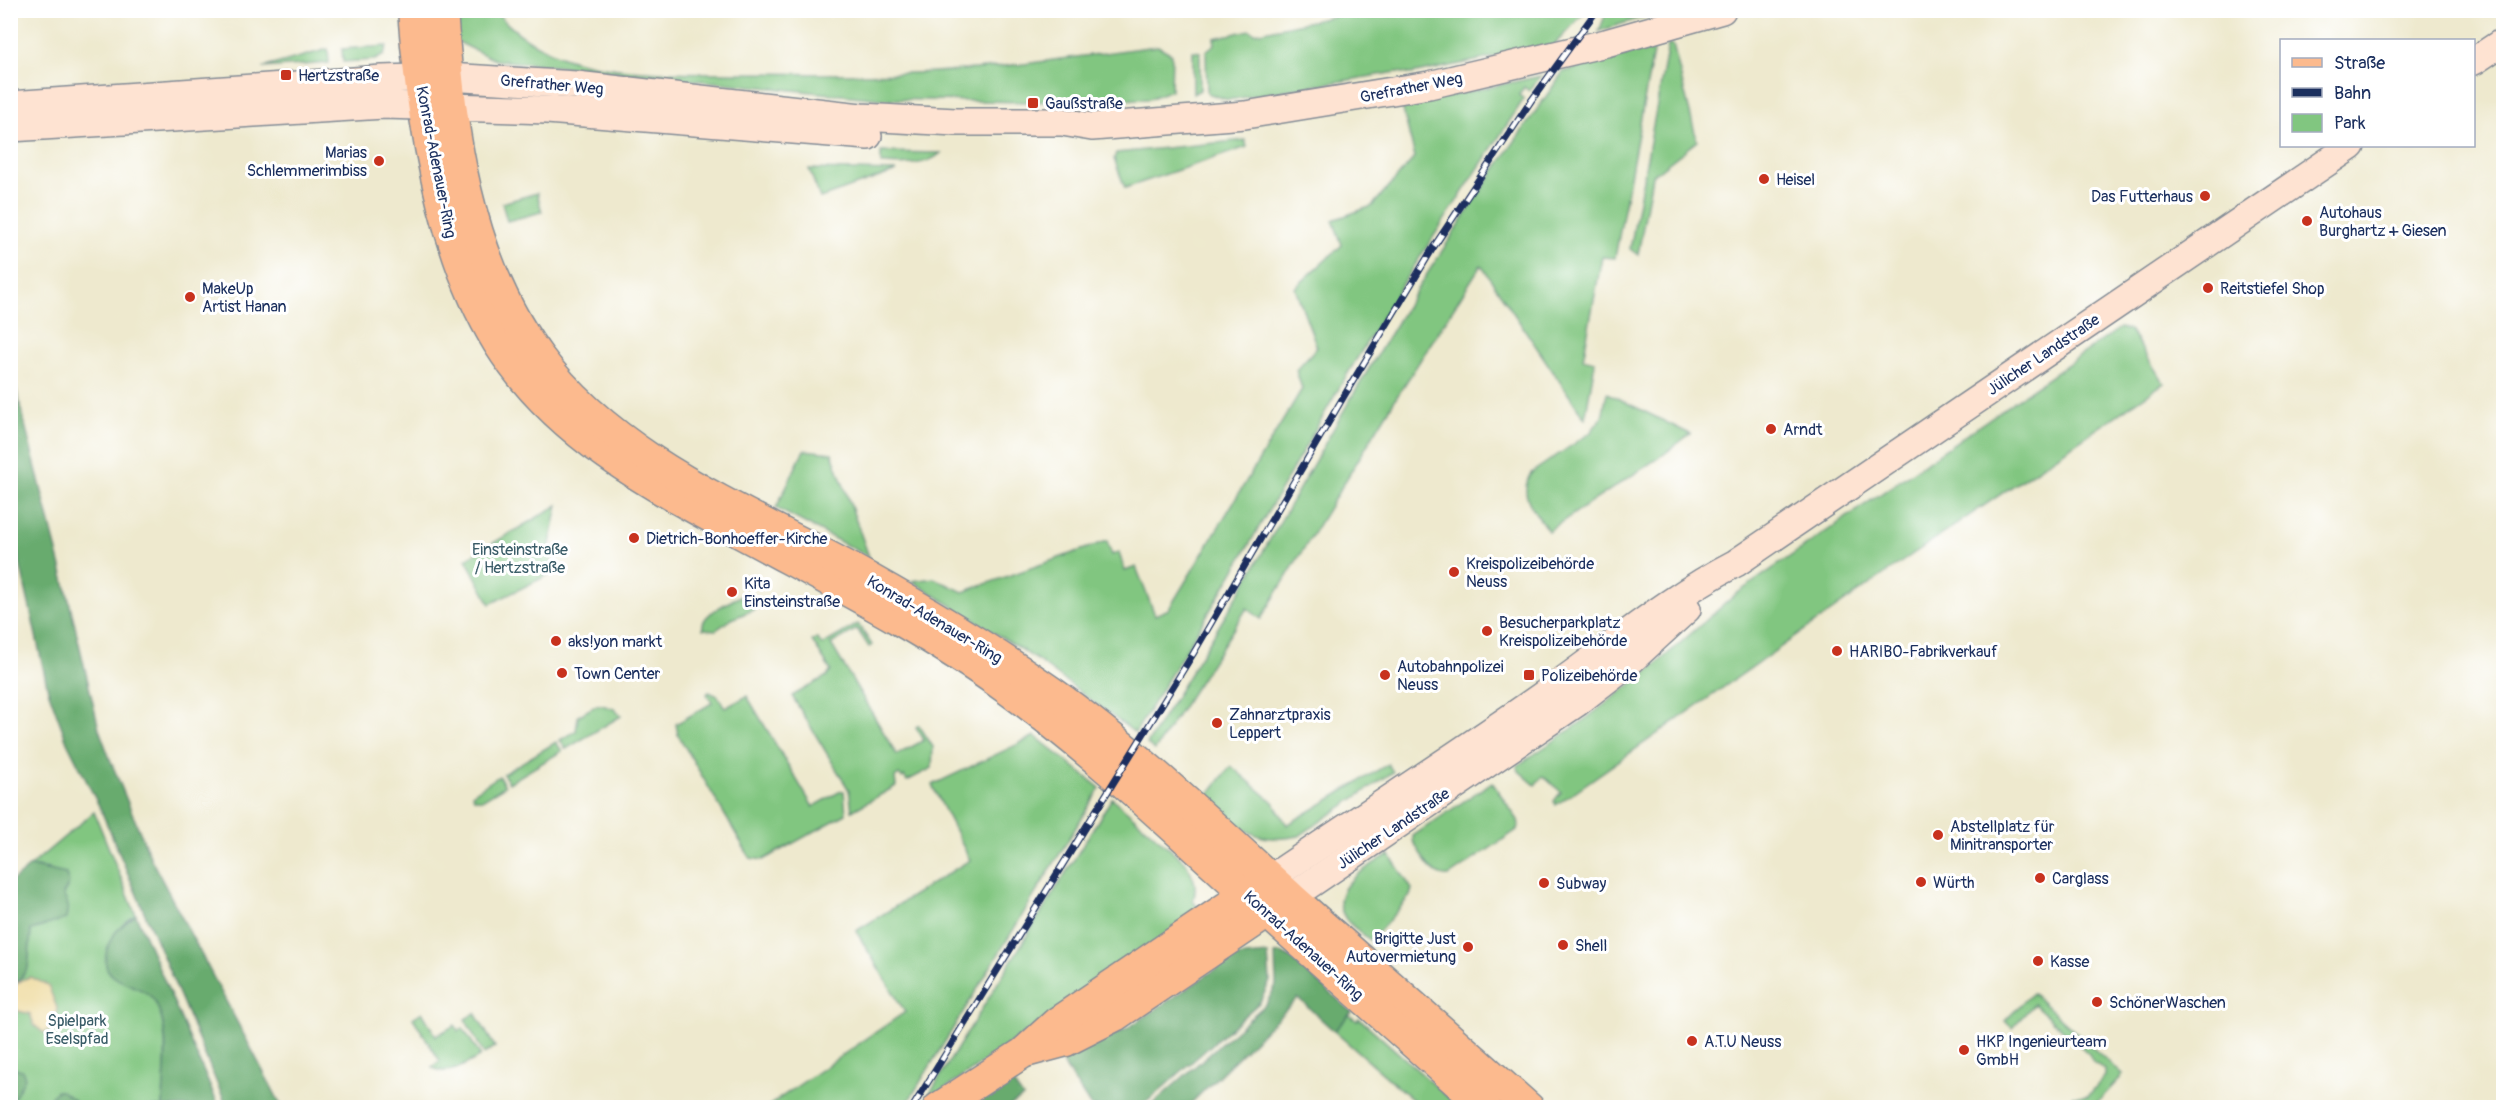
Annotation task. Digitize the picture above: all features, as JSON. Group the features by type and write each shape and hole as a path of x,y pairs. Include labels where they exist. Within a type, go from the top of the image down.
{"main road":[{"name":"Konrad-Adenauer-Ring","path":"413,10 472,211 497,286 518,325 541,360 572,394 602,423 655,461 919,606 1058,696 1145,766 1269,895 1486,1107"},
{"name":"Konrad-Adenauer-Ring","path":"436,92 442,10"},
{"name":"Grefrather Weg","path":"10,105 436,92 576,85 861,117 956,122 1062,122 1092,127 1197,121 1332,103 1429,85 1606,43 1722,10"},
{"path":"2475,60 2504,41"},
{"name":"Grefrather Weg","path":"10,128 384,105 436,92"},
{"name":"Jülicher Landstraße","path":"938,1107 1023,1053 1066,1041 1115,1016 1269,895 1614,675 1720,582 1736,563 2350,147"},
{"name":"Konrad-Adenauer-Ring","path":"1269,895 1529,1107"}],"green space":[{"path":"450,11 496,11 522,35 553,53 596,66 644,71 846,74 941,72 1158,46 1172,54 1171,90 1149,99 1027,102 881,99 495,60 452,39"},
{"path":"1358,11 1586,11 1554,45 1411,74 1397,72 1228,100 1207,93 1206,51 1215,44 1214,38 1250,30 1255,33"},
{"path":"1607,11 1663,11 1599,31"},
{"path":"1668,45 1673,45 1697,141 1652,176 1638,255 1630,249"},
{"path":"387,46 384,55 375,60 343,62 342,49"},
{"path":"1654,47 1615,258 1602,257 1583,359 1595,362 1585,419 1481,265 1396,398 1261,619 1247,608 1155,750 1147,744 1241,590 1350,400 1416,291 1492,174 1563,72"},
{"path":"328,49 329,63 262,68"},
{"path":"1193,51 1200,52 1200,90 1193,94"},
{"path":"1541,76 1529,91 1524,87 1519,95 1524,99 1403,283 1345,378 1228,581 1135,733 1036,659 912,581 934,578 963,592 1107,541 1112,555 1119,552 1125,571 1136,567 1155,615 1169,609 1302,389 1296,370 1317,347 1295,288 1342,245 1333,220 1372,206 1415,157 1402,106"},
{"path":"1245,140 1247,147 1125,188 1114,159 1116,153"},
{"path":"881,152 941,153 928,161 896,165 881,164"},
{"path":"809,169 897,171 820,198"},
{"path":"537,193 542,212 507,221 502,203"},
{"path":"2120,328 2130,331 2164,383 1913,554 1556,805 1554,801 1561,792 1543,776 1535,785 1519,771 1517,766 1580,723 1646,673 1736,594"},
{"path":"11,369 99,729 110,759 151,859 282,1107 227,1107 100,808 67,742 48,690 11,523"},
{"path":"1607,393 1690,434 1663,455 1548,531 1529,503 1527,482 1531,473 1590,433 1602,417"},
{"path":"804,450 832,453 869,557 776,508"},
{"name":"Einsteinstraße / Hertzstraße","path":"558,505 549,549 554,572 490,604 466,559"},
{"path":"740,596 753,597 755,609 732,619 716,630 703,629 703,624 710,614"},
{"path":"858,624 872,645 869,647 857,629 831,644 897,755 924,740 916,727 919,725 933,747 932,768 907,781 904,776 902,778 899,775 895,778 896,786 852,811 849,790 792,696 827,676 831,671 812,641 817,638 822,645"},
{"path":"709,692 718,696 725,708 747,696 813,807 844,791 846,814 763,860 750,858 678,735 676,724 712,703 707,694"},
{"path":"602,705 614,709 621,716 566,749 560,740 576,731 578,716 595,706"},
{"path":"1035,736 1100,788 905,1107 767,1107 905,1012 856,931 970,860 932,785"},
{"path":"556,742 562,751 509,783 503,774"},
{"path":"1388,764 1393,772 1299,836 1269,838 1247,831 1207,796 1231,766 1273,802 1287,825"},
{"path":"499,776 505,786 482,800 474,798 472,794"},
{"path":"1492,782 1518,820 1517,830 1449,876 1437,873 1423,858 1413,841 1413,836"},
{"path":"1112,798 1186,863 1194,882 1193,901 1201,911 923,1104"},
{"name":"Spielpark Eselspfad","path":"94,812 136,915 123,925 115,936 106,959 107,968 112,975 149,995 160,1014 165,1040 163,1107 79,1107 75,1101 56,1092 43,1107 11,1107 10,1101 15,1096 13,1067 11,1067 11,991 28,968 31,930 45,926 49,869 30,866"},
{"path":"1389,854 1412,889 1410,896 1371,941 1346,919 1341,908 1341,898 1345,888 1352,880"},
{"path":"30,866 66,874 69,884 63,894 68,905 66,919 31,930 28,968 11,991 11,882"},
{"path":"136,915 219,1107 163,1107 166,1054 161,1014 149,995 114,977 108,971 105,962 114,934"},
{"path":"1281,953 1291,958 1352,1012 1334,1031 1298,998 1187,1107 1149,1107 1266,1004 1276,985 1275,954"},
{"path":"1268,954 1270,981 1260,1002 1149,1100 1139,1107 1091,1107 1060,1059 1126,1029 1234,957"},
{"path":"2032,993 2123,1075 2093,1107 2061,1107 2072,1096 2088,1096 2105,1076 2105,1070 2093,1062 2089,1054 2034,1004 2012,1028 2005,1021"},
{"path":"422,1012 436,1036 455,1025 458,1031 463,1028 481,1056 451,1070 438,1070 432,1067 440,1061 413,1018"},
{"path":"475,1013 495,1047 484,1054 465,1019"},
{"path":"1349,1015 1357,1021 1359,1018 1459,1107 1421,1107 1334,1031"},
{"path":"11,1067 22,1070 25,1078 11,1101"},
{"path":"1010,1079 1023,1097 1008,1107 969,1107"},
{"path":"56,1091 61,1091 75,1101 79,1107 43,1107"}],"sand":[{"path":"30,977 48,985 57,1008 54,1027 44,1033 34,1025 30,1014 18,1011 11,1004 14,986"}],"railway":[{"path":"912,1108 1193,654 1433,248 1531,101 1597,10"}],"place":[{"name":"Hertzstraße","path":"286,75"},
{"name":"Gaußstraße","path":"1033,103"},
{"name":"Marias Schlemmerimbiss","path":"379,161"},
{"name":"Heisel","path":"1764,179"},
{"name":"Das Futterhaus","path":"2205,196"},
{"name":"Autohaus Burghartz + Giesen","path":"2307,221"},
{"name":"Reitstiefel Shop","path":"2208,288"},
{"name":"MakeUp Artist Hanan","path":"190,297"},
{"name":"Arndt","path":"1771,429"},
{"name":"Dietrich-Bonhoeffer-Kirche","path":"634,538"},
{"name":"Kreispolizeibehörde Neuss","path":"1454,572"},
{"name":"Kita Einsteinstraße","path":"732,592"},
{"name":"Besucherparkplatz Kreispolizeibehörde","path":"1487,631"},
{"name":"aks!yon markt","path":"556,641"},
{"name":"HARIBO-Fabrikverkauf","path":"1837,651"},
{"name":"Town Center","path":"562,673"},
{"name":"Autobahnpolizei Neuss","path":"1385,675"},
{"name":"Polizeibehörde","path":"1529,675"},
{"name":"Zahnarztpraxis Leppert","path":"1217,723"},
{"name":"Abstellplatz für Minitransporter","path":"1938,835"},
{"name":"Carglass","path":"2040,878"},
{"name":"Würth","path":"1921,882"},
{"name":"Subway","path":"1544,883"},
{"name":"Shell","path":"1563,945"},
{"name":"Brigitte Just Autovermietung","path":"1468,947"},
{"name":"Kasse","path":"2038,961"},
{"name":"SchönerWaschen","path":"2097,1002"},
{"name":"A.T.U Neuss","path":"1692,1041"},
{"name":"HKP Ingenieurteam GmbH","path":"1964,1050"}]}
